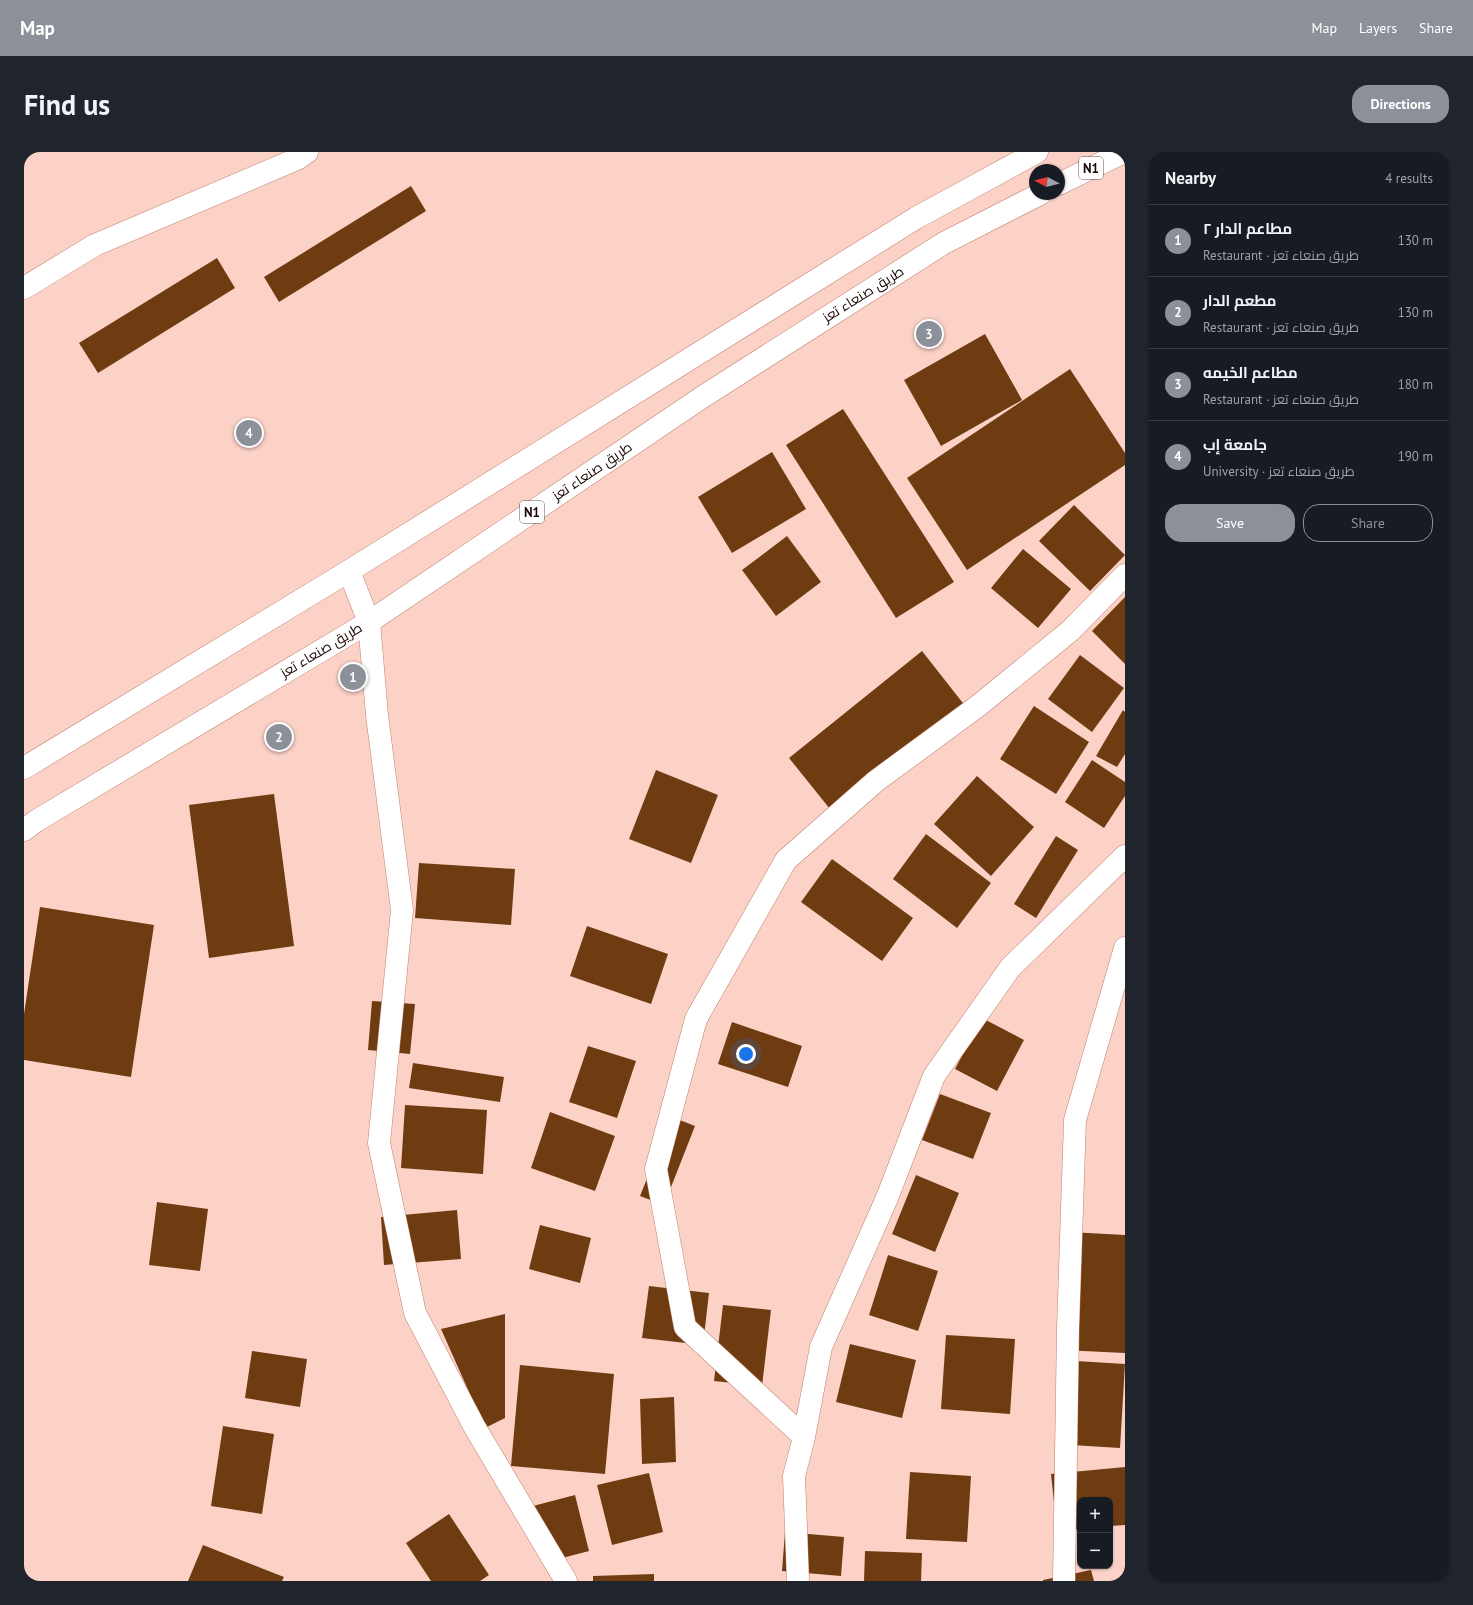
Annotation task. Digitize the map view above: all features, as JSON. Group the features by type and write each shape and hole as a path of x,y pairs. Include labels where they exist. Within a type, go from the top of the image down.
{"main road":[{"path":"24,288 95,245 297,159 307,152"},
{"path":"24,768 349,571 916,218 1037,152"},
{"name":"N1","path":"1065,181 1124,152"},
{"name":"طريق صنعاء تعز","path":"24,830 36,821 369,622 704,396 944,243 1029,200"},
{"path":"349,571 369,622 377,715 402,910 379,1143 415,1313 474,1426 566,1581"},
{"path":"804,1437 685,1327 656,1169 696,1019 786,860 876,781 978,706 1070,631 1125,575"},
{"path":"798,1581 794,1476 804,1437 821,1347 887,1198 934,1076 1010,968 1125,856"},
{"path":"1064,1581 1068,1328 1075,1120 1125,948"}],"building":[{"path":"411,186 426,211 279,302 264,277"},
{"path":"217,258 235,288 98,373 79,343"},
{"path":"985,334 1022,400 941,446 904,380"},
{"path":"1070,369 1125,453 1125,465 967,570 907,478"},
{"path":"843,409 954,582 896,618 786,445"},
{"path":"772,452 806,509 732,553 698,497"},
{"path":"1074,505 1125,555 1090,591 1039,541"},
{"path":"787,536 821,582 776,616 742,570"},
{"path":"1023,549 1071,589 1038,628 991,588"},
{"path":"1125,597 1125,664 1092,631"},
{"path":"922,651 966,707 834,814 789,758"},
{"path":"1080,655 1124,688 1092,732 1048,699"},
{"path":"1034,706 1089,742 1056,794 1000,759"},
{"path":"1123,710 1125,712 1125,754 1117,767 1096,756"},
{"path":"1092,760 1125,782 1125,796 1104,828 1065,802"},
{"path":"656,770 718,795 691,863 629,839"},
{"path":"977,776 1034,827 991,876 934,824"},
{"path":"274,794 294,946 209,958 189,805"},
{"path":"926,834 991,883 957,928 893,879"},
{"path":"1056,836 1078,850 1036,918 1014,904"},
{"path":"832,859 913,918 882,961 801,902"},
{"path":"419,863 515,869 511,925 415,918"},
{"path":"40,907 154,925 131,1077 24,1060 24,1014"},
{"path":"587,926 668,954 651,1004 570,976"},
{"path":"372,1001 415,1004 410,1054 368,1050"},
{"path":"982,1018 1024,1040 997,1091 955,1069"},
{"path":"732,1022 802,1046 788,1087 718,1064"},
{"path":"588,1046 636,1061 617,1118 569,1102"},
{"path":"413,1063 504,1077 500,1102 409,1088"},
{"path":"940,1094 991,1113 973,1159 922,1140"},
{"path":"405,1105 487,1110 483,1174 401,1168"},
{"path":"550,1112 615,1136 595,1191 531,1168"},
{"path":"672,1117 695,1126 664,1205 640,1196"},
{"path":"916,1175 959,1193 935,1252 892,1234"},
{"path":"157,1202 208,1209 200,1271 149,1265"},
{"path":"457,1210 461,1259 384,1265 381,1217"},
{"path":"540,1225 591,1238 580,1283 529,1269"},
{"path":"1069,1232 1125,1235 1125,1353 1062,1350"},
{"path":"888,1255 938,1271 918,1331 869,1315"},
{"path":"649,1286 709,1293 703,1345 642,1338"},
{"path":"723,1305 771,1310 762,1386 714,1381"},
{"path":"505,1314 505,1418 485,1428 441,1329"},
{"path":"946,1335 1015,1339 1010,1414 941,1409"},
{"path":"850,1344 916,1360 902,1418 836,1402"},
{"path":"252,1351 307,1359 300,1407 245,1398"},
{"path":"1060,1360 1125,1364 1120,1448 1055,1444"},
{"path":"520,1365 614,1374 605,1474 511,1466"},
{"path":"674,1397 676,1462 642,1464 640,1399"},
{"path":"223,1426 274,1434 262,1514 211,1506"},
{"path":"1125,1467 1125,1525 1113,1526 1113,1497 1077,1497 1077,1529 1057,1531 1051,1474"},
{"path":"910,1472 971,1476 967,1542 906,1539"},
{"path":"649,1473 663,1532 612,1545 597,1485"},
{"path":"575,1495 589,1551 547,1562 533,1506"},
{"path":"449,1514 489,1575 480,1581 431,1581 406,1543"},
{"path":"785,1532 844,1537 841,1576 782,1571"},
{"path":"203,1545 284,1577 282,1581 188,1581"},
{"path":"865,1551 922,1553 921,1581 864,1581"},
{"path":"1091,1570 1094,1581 1043,1581 1043,1580"},
{"path":"654,1574 654,1581 593,1581 593,1576"}],"place":[{"name":"مطاعم الخيمه","path":"929,334"},
{"name":"جامعة إب","path":"249,433"},
{"name":"مطاعم الدار ٢","path":"353,677"},
{"name":"مطعم الدار","path":"279,737"}]}
